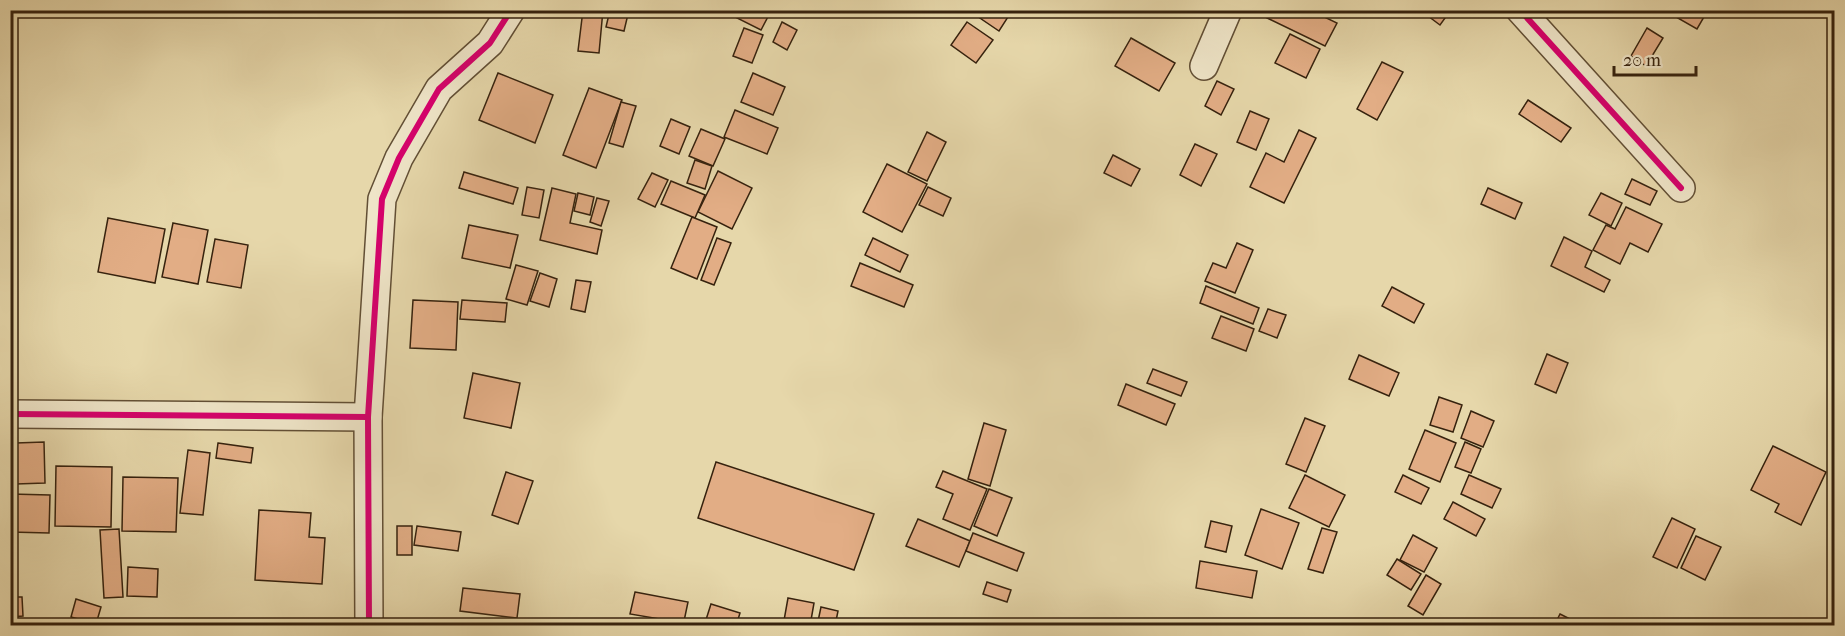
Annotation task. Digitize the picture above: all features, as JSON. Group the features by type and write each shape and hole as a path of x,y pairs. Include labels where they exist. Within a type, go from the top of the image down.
{"street":[{"path":"369,626 368,417 382,199 399,158 439,89 490,42 511,10"},
{"path":"1204,66 1228,10"},
{"path":"1520,10 1681,188"},
{"path":"10,414 368,417"}],"building":[{"path":"583,10 603,10 599,53 578,51"},
{"path":"610,10 629,10 624,31 606,27"},
{"path":"736,10 771,11 761,30 733,16"},
{"path":"976,10 999,10 1008,17 999,31 974,14"},
{"path":"1260,10 1310,10 1337,23 1325,46 1259,14"},
{"path":"1420,10 1443,10 1448,14 1440,25"},
{"path":"1680,10 1708,10 1697,29 1676,17"},
{"path":"782,22 797,30 787,50 773,42"},
{"path":"967,22 993,40 976,63 951,45"},
{"path":"744,28 763,35 752,63 733,56"},
{"path":"1647,28 1663,38 1646,66 1631,56"},
{"path":"1290,34 1320,49 1306,78 1275,63"},
{"path":"1131,38 1175,63 1159,91 1115,66"},
{"path":"1382,62 1403,72 1377,120 1357,109"},
{"path":"498,73 553,95 535,143 479,120"},
{"path":"753,73 785,87 773,115 741,102"},
{"path":"1217,81 1234,89 1221,115 1205,106"},
{"path":"589,88 622,100 596,168 563,155"},
{"path":"1528,100 1571,128 1561,142 1519,114"},
{"path":"621,102 636,106 623,147 609,143"},
{"path":"735,110 778,128 767,154 724,137"},
{"path":"1250,111 1269,119 1256,150 1237,142"},
{"path":"671,119 690,127 679,154 660,146"},
{"path":"701,129 725,139 713,166 689,156"},
{"path":"1299,130 1316,138 1284,203 1250,187 1266,153 1284,162"},
{"path":"927,132 946,142 927,181 908,172"},
{"path":"1195,144 1217,154 1201,186 1180,175"},
{"path":"1113,155 1140,169 1131,186 1104,173"},
{"path":"695,160 712,166 705,189 687,183"},
{"path":"887,164 927,184 902,232 863,212"},
{"path":"718,171 752,188 732,229 698,212"},
{"path":"464,172 518,188 513,204 459,188"},
{"path":"652,173 668,180 655,207 638,199"},
{"path":"1632,179 1657,191 1650,205 1625,194"},
{"path":"671,181 705,195 695,218 661,204"},
{"path":"527,187 544,190 539,218 522,215"},
{"path":"928,187 951,198 943,216 919,205"},
{"path":"552,188 576,194 570,223 602,230 597,254 540,240"},
{"path":"1488,188 1522,203 1515,219 1481,204"},
{"path":"578,193 594,197 590,215 574,211"},
{"path":"1601,193 1622,203 1611,226 1589,215"},
{"path":"597,198 609,201 601,226 590,222"},
{"path":"1626,207 1662,224 1648,252 1630,243 1620,264 1593,250 1606,225 1615,229"},
{"path":"692,217 717,227 697,279 671,268"},
{"path":"108,218 165,229 155,283 98,272"},
{"path":"173,223 208,230 198,284 162,277"},
{"path":"469,225 518,235 510,268 462,258"},
{"path":"1564,237 1592,251 1585,267 1610,280 1604,292 1551,266"},
{"path":"717,238 731,243 714,285 701,280"},
{"path":"873,238 908,255 900,272 865,255"},
{"path":"215,239 248,245 241,288 207,282"},
{"path":"1237,243 1253,250 1235,293 1205,281 1213,263 1226,268"},
{"path":"860,263 913,285 904,307 851,286"},
{"path":"516,265 538,271 527,305 506,299"},
{"path":"540,273 557,279 549,307 530,301"},
{"path":"576,280 591,282 585,312 571,309"},
{"path":"1206,286 1259,308 1253,324 1200,303"},
{"path":"1392,287 1424,304 1414,323 1382,306"},
{"path":"413,300 458,302 456,350 410,348"},
{"path":"462,300 507,303 505,322 460,319"},
{"path":"1268,309 1286,315 1277,338 1259,331"},
{"path":"1221,316 1254,329 1246,351 1212,338"},
{"path":"1547,354 1568,363 1556,393 1535,384"},
{"path":"1359,355 1399,373 1389,396 1349,379"},
{"path":"1153,369 1187,382 1181,396 1147,383"},
{"path":"473,373 520,383 511,428 464,418"},
{"path":"1126,384 1175,404 1166,425 1118,405"},
{"path":"1439,397 1462,405 1453,432 1430,425"},
{"path":"1471,411 1494,421 1483,447 1461,438"},
{"path":"1305,418 1325,426 1306,472 1286,464"},
{"path":"984,423 1006,430 990,486 968,479"},
{"path":"1425,430 1456,443 1440,482 1409,469"},
{"path":"44,442 45,483 16,484 16,443"},
{"path":"1465,442 1481,449 1471,473 1455,467"},
{"path":"218,443 253,448 251,463 216,458"},
{"path":"1773,446 1826,472 1801,525 1775,512 1779,504 1751,490"},
{"path":"188,450 210,453 203,515 180,513"},
{"path":"716,462 874,514 854,570 698,518"},
{"path":"56,466 112,467 111,527 55,526"},
{"path":"943,471 987,489 970,530 943,519 953,494 936,487"},
{"path":"506,472 533,481 518,524 492,515"},
{"path":"1305,475 1345,495 1329,527 1289,508"},
{"path":"1403,475 1429,488 1421,504 1395,492"},
{"path":"1469,475 1501,489 1492,508 1461,494"},
{"path":"123,477 178,478 176,532 122,531"},
{"path":"989,489 1012,498 997,536 974,526"},
{"path":"10,494 50,495 49,533 10,532"},
{"path":"1453,502 1485,519 1476,536 1444,519"},
{"path":"1261,509 1299,523 1282,569 1245,555"},
{"path":"259,510 311,513 309,537 325,538 322,584 255,580"},
{"path":"1672,518 1695,529 1677,568 1653,557"},
{"path":"918,519 970,541 959,567 906,546"},
{"path":"1211,521 1232,526 1226,552 1205,547"},
{"path":"397,526 412,526 412,555 397,555"},
{"path":"417,526 461,532 458,551 414,545"},
{"path":"1322,528 1337,532 1323,573 1308,569"},
{"path":"119,529 123,597 104,598 100,530"},
{"path":"973,533 1024,553 1017,571 966,551"},
{"path":"1413,535 1437,548 1424,572 1400,560"},
{"path":"1696,536 1721,547 1705,580 1681,568"},
{"path":"1397,559 1421,574 1411,590 1387,575"},
{"path":"1200,561 1257,571 1252,598 1196,588"},
{"path":"128,567 158,569 157,597 127,596"},
{"path":"1426,575 1441,584 1423,615 1408,606"},
{"path":"987,582 1011,590 1007,602 983,594"},
{"path":"463,588 520,594 517,618 460,611"},
{"path":"635,592 688,602 683,626 665,626 666,620 630,614"},
{"path":"10,597 22,597 23,616 10,617"},
{"path":"788,598 814,603 810,626 783,626"},
{"path":"76,599 101,607 96,624 71,617"},
{"path":"711,604 740,613 736,626 704,626"},
{"path":"821,607 838,611 835,626 817,626"},
{"path":"1560,614 1582,625 1582,626 1554,626"}],"cycle path":[{"path":"369,626 368,417 382,199 399,158 439,89 490,43 511,10"},
{"path":"1520,10 1681,188"},
{"path":"10,414 368,417"}]}
